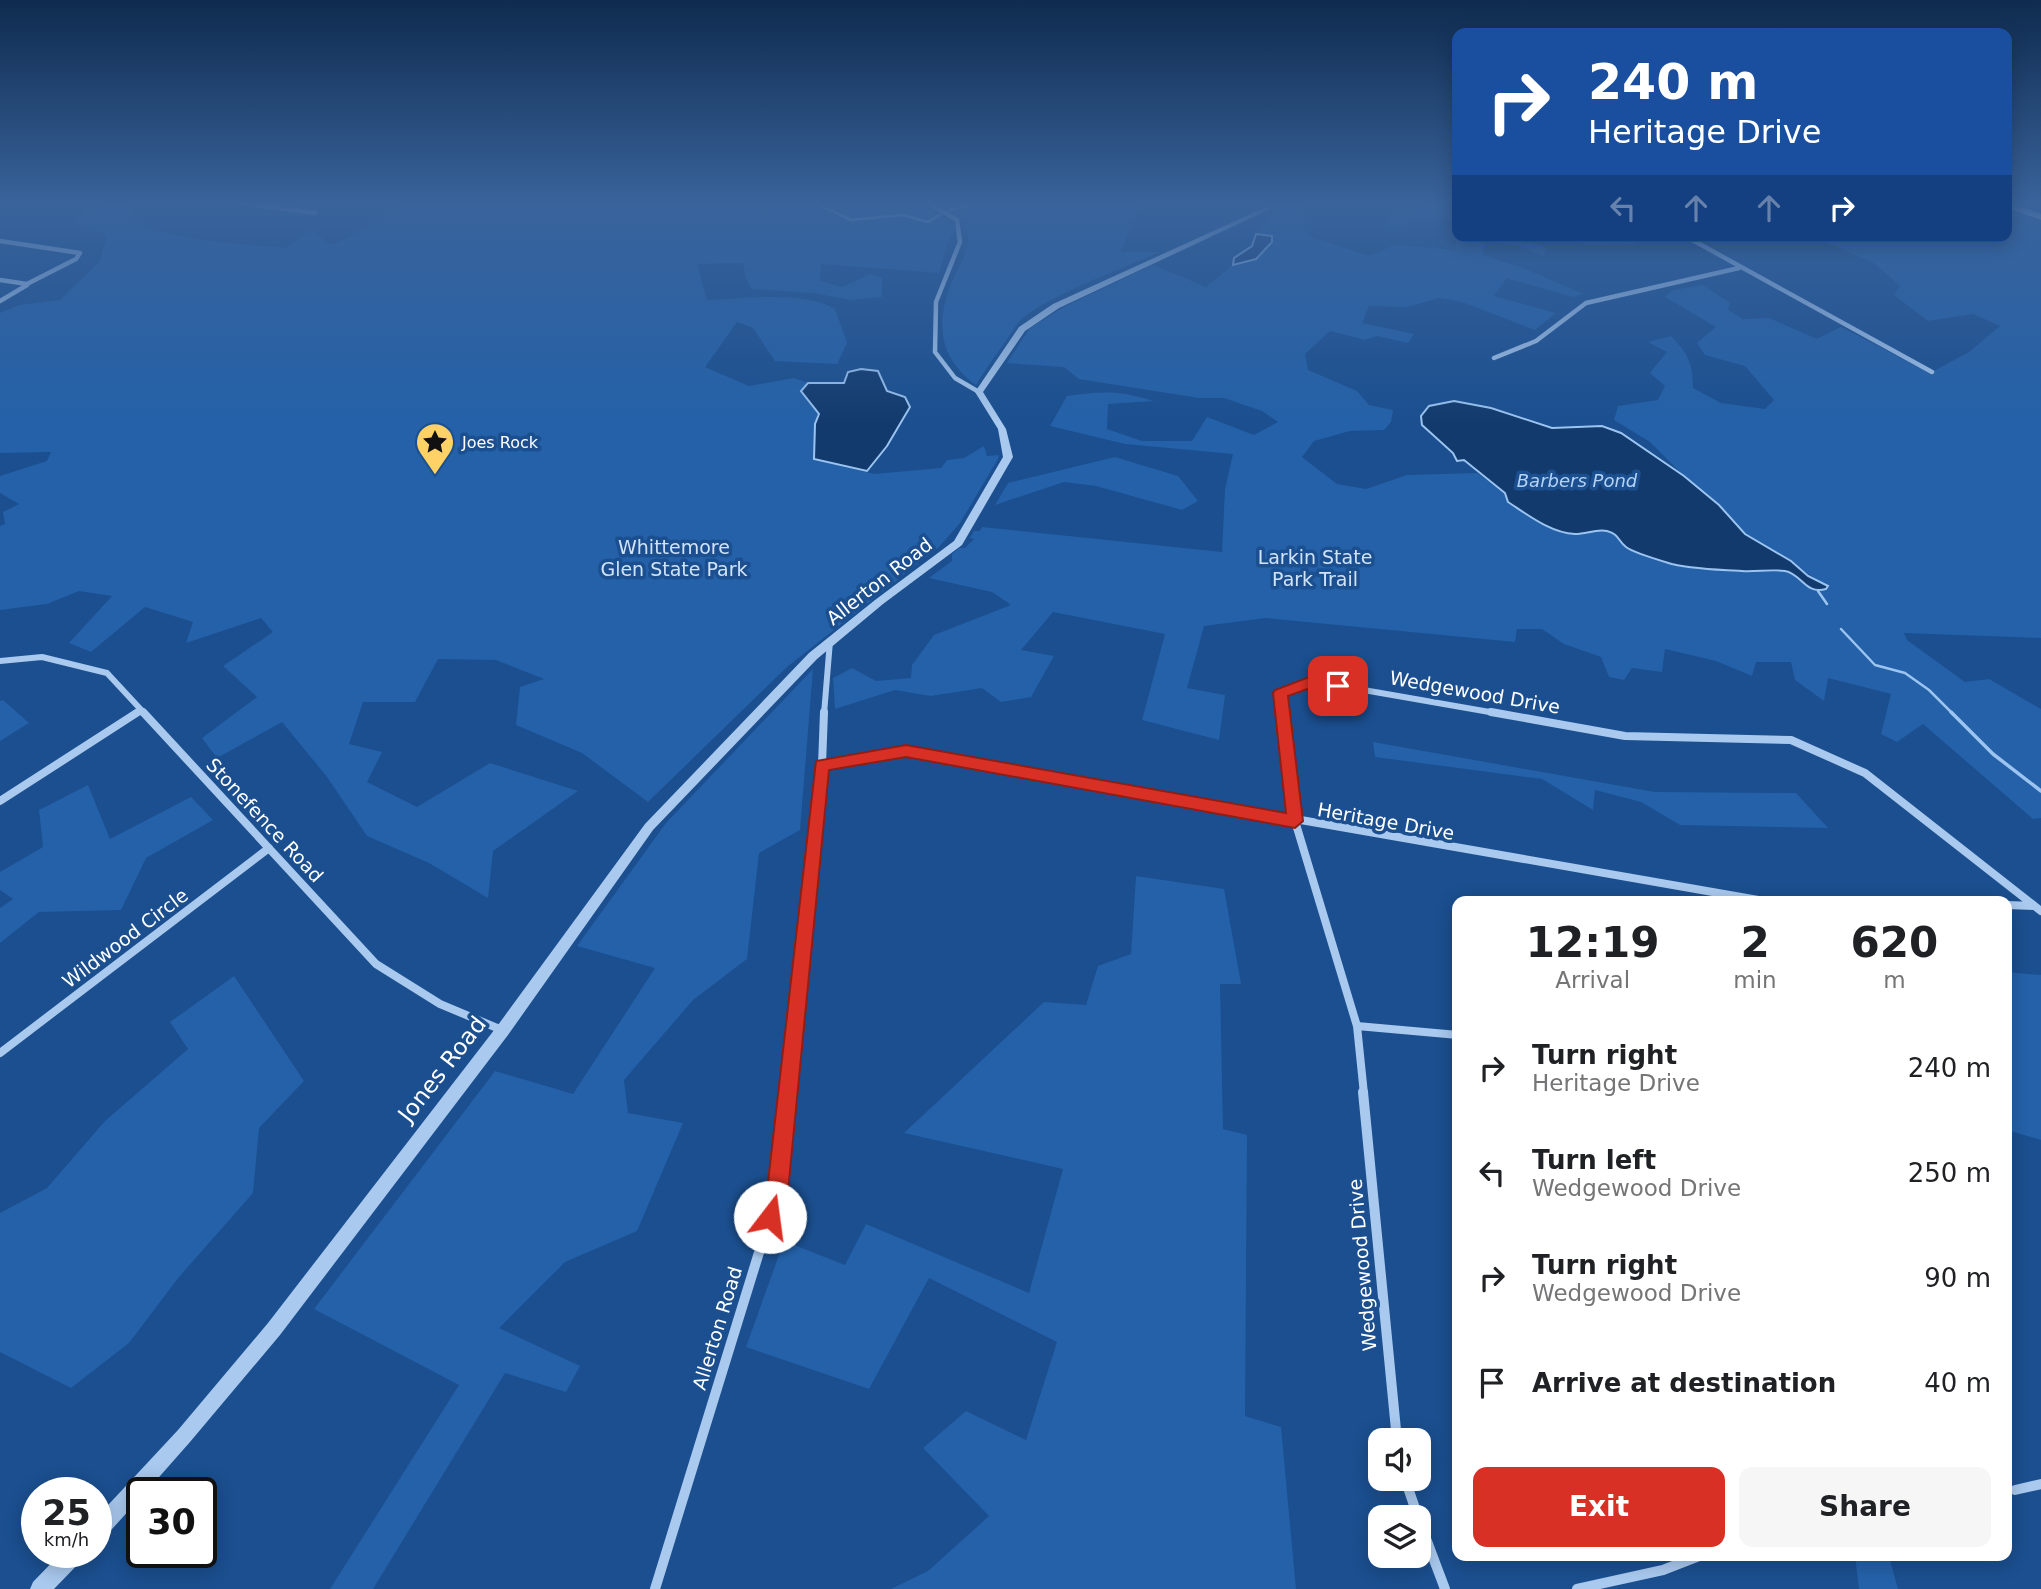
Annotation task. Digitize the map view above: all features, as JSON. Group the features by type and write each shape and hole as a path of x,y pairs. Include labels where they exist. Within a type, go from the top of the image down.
{"street":[{"path":"0,302 42,276"},
{"path":"946,276 936,302 935,352 955,377 979,392 1022,329 1056,306 1121,276"},
{"path":"1494,358 1536,341 1586,303 1703,276"},
{"path":"1754,276 1932,372"},
{"path":"0,281 27,284"},
{"name":"Allerton Road","path":"655,1589 778,1191 822,765 830,640 958,543 1008,457 1002,429 979,392"},
{"name":"Jones Road","path":"112,1515 184,1436 265,1339 503,1030 649,827 830,640"},
{"name":"Stonefence Road","path":"0,661 42,657 107,673 376,964 440,1004 503,1030"},
{"name":"Wedgewood Drive","path":"1396,1428 1357,1026 1295,821 1281,693 1312,681 1625,736 1791,740 1865,772 2038,909"},
{"path":"0,801 140,711"},
{"name":"Heritage Drive","path":"822,765 906,751 1735,896"},
{"name":"Wildwood Circle","path":"0,1053 270,848"},
{"path":"2012,906 2038,909"},
{"path":"1357,1026 1452,1034"},
{"path":"2015,1490 2041,1485"},
{"path":"1431,1551 1445,1589"},
{"path":"1577,1589 1663,1570 1686,1561"},
{"path":"40,1589 60,1568"}],"green space":[{"name":"Whittemore Glen State Park","path":"84,276 700,276 707,300 773,297 807,299 835,309 847,343 837,364 775,361 753,328 737,322 705,367 749,386 794,378 808,383 801,391 819,414 814,459 874,474 941,468 947,460 964,458 984,446 987,456 999,455 960,523 939,547 787,667 648,802 582,753 516,725 520,687 544,679 496,660 438,659 415,702 363,702 349,744 382,752 367,782 417,807 490,763 578,791 493,851 488,898 429,863 367,836 327,777 282,722 217,758 202,738 257,697 223,666 273,632 261,618 186,643 193,622 145,607 91,652 69,643 112,596 79,591 47,604 0,610 0,526 5,524 3,512 19,504 0,493 0,476 47,461 51,452 0,453 0,313 19,305 60,300"},
{"path":"820,276 820,281 842,287 866,276 877,276 882,278 882,297 850,300 813,293 751,289 746,278"},
{"path":"955,276 1103,276 1027,315 1018,323 976,385 953,362 947,349 942,321"},
{"name":"Larkin State Park Trail","path":"1129,276 1180,276 1206,287 1219,276 1542,276 1583,294 1573,297 1507,278 1494,296 1556,313 1535,330 1462,302 1439,298 1407,307 1369,306 1362,323 1414,334 1408,343 1377,336 1365,340 1330,331 1305,354 1308,370 1357,391 1369,405 1393,410 1391,422 1384,430 1350,431 1314,441 1302,457 1337,484 1366,489 1407,475 1477,473 1505,493 1508,502 1560,532 1583,534 1594,529 1606,531 1673,564 1742,571 1785,571 1816,579 1745,534 1719,505 1684,476 1650,442 1614,420 1618,406 1658,400 1665,386 1650,373 1667,352 1648,342 1671,336 1688,360 1693,388 1721,403 1765,409 1774,400 1745,366 1705,355 1697,343 1716,327 1665,297 1673,290 1703,285 1730,303 1728,310 1743,319 1769,318 1817,339 1841,327 1930,373 1969,352 2000,326 1973,314 1928,321 1894,295 1900,286 1889,276 2041,276 2041,638 1904,633 1907,640 1965,682 1989,679 2041,709 2041,818 2033,819 1923,724 1897,742 1881,734 1891,694 1828,678 1824,701 1795,680 1791,662 1756,662 1752,676 1716,661 1665,649 1662,672 1632,668 1624,680 1609,677 1601,657 1564,644 1542,629 1517,629 1515,642 1266,618 1204,626 1187,688 1225,695 1219,740 1142,720 1165,634 1053,612 1021,650 1054,656 1031,697 1001,702 982,688 931,696 895,690 835,709 833,678 852,668 876,681 911,678 912,665 934,635 1011,605 992,592 929,578 952,561 952,554 959,548 965,548 974,539 970,538 974,531 980,531 982,527 1222,552 1225,489 1233,454 1125,444 1050,426 1067,396 1101,392 1121,393 1154,401 1108,404 1107,429 1142,441 1192,441 1207,417 1254,435 1278,422 1262,411 1224,398 1199,398 1079,379 1064,367 1007,363 1030,328 1064,307"},
{"path":"1115,457 1178,476 1198,501 1182,510 1096,486 1064,482 995,505 1008,483"},
{"path":"813,669 800,830 759,853 747,959 693,1000 624,1080 628,1113 683,1123 637,1231 565,1262 499,1328 580,1366 566,1392 505,1373 373,1589 330,1589 459,1385 314,1309 495,1071 573,1094 655,968 577,946 666,823"},
{"path":"3,700 29,723 0,741 0,701"},
{"path":"1373,742 1655,792 1796,793 1828,828 1680,825 1641,802 1595,790 1593,810 1542,779 1375,757"},
{"path":"88,785 110,839 191,797 213,820 146,858 121,910 39,912 0,943 0,908 13,899 0,890 0,872 43,847 39,810"},
{"path":"1136,876 1224,889 1241,984 1220,984 1223,1129 1247,1135 1245,1416 1281,1427 1296,1589 891,1589 928,1571 989,1516 923,1448 966,1411 1026,1440 1057,1342 929,1278 869,1389 746,1347 784,1241 845,1265 866,1224 1029,1293 1063,1169 904,1133 1044,1002 1086,1005 1098,966 1131,954"},
{"path":"2012,972 2041,975 2041,1140 2012,1131"},
{"path":"234,976 304,1081 259,1128 253,1193 179,1277 129,1343 71,1388 0,1352 0,1213 47,1188 105,1121 188,1049 170,1022"},
{"path":"1856,1561 1890,1561 1898,1589 1859,1589"}],"water":[{"path":"861,369 878,371 887,391 905,397 910,407 887,446 867,471 814,459 815,424 819,414 801,391 808,383 844,383 848,372"},
{"name":"Barbers Pond","path":"1454,401 1491,408 1552,428 1602,426 1621,433 1684,476 1719,505 1745,534 1791,561 1808,576 1828,586 1826,589 1813,589 1785,571 1716,570 1672,564 1630,549 1607,531 1575,534 1549,527 1508,502 1505,493 1464,460 1457,461 1453,453 1422,425 1421,416 1429,406"}],"waterway":[{"path":"1818,591 1827,604"},
{"path":"1841,629 1875,665 1905,673 1929,690 1993,754 2041,791"}],"place":[{"name":"Joes Rock","path":"435,476"}],"route":[{"path":"770,1217 778,1191 822,765 906,751 1295,821 1281,693 1312,681 1338,686"}]}
